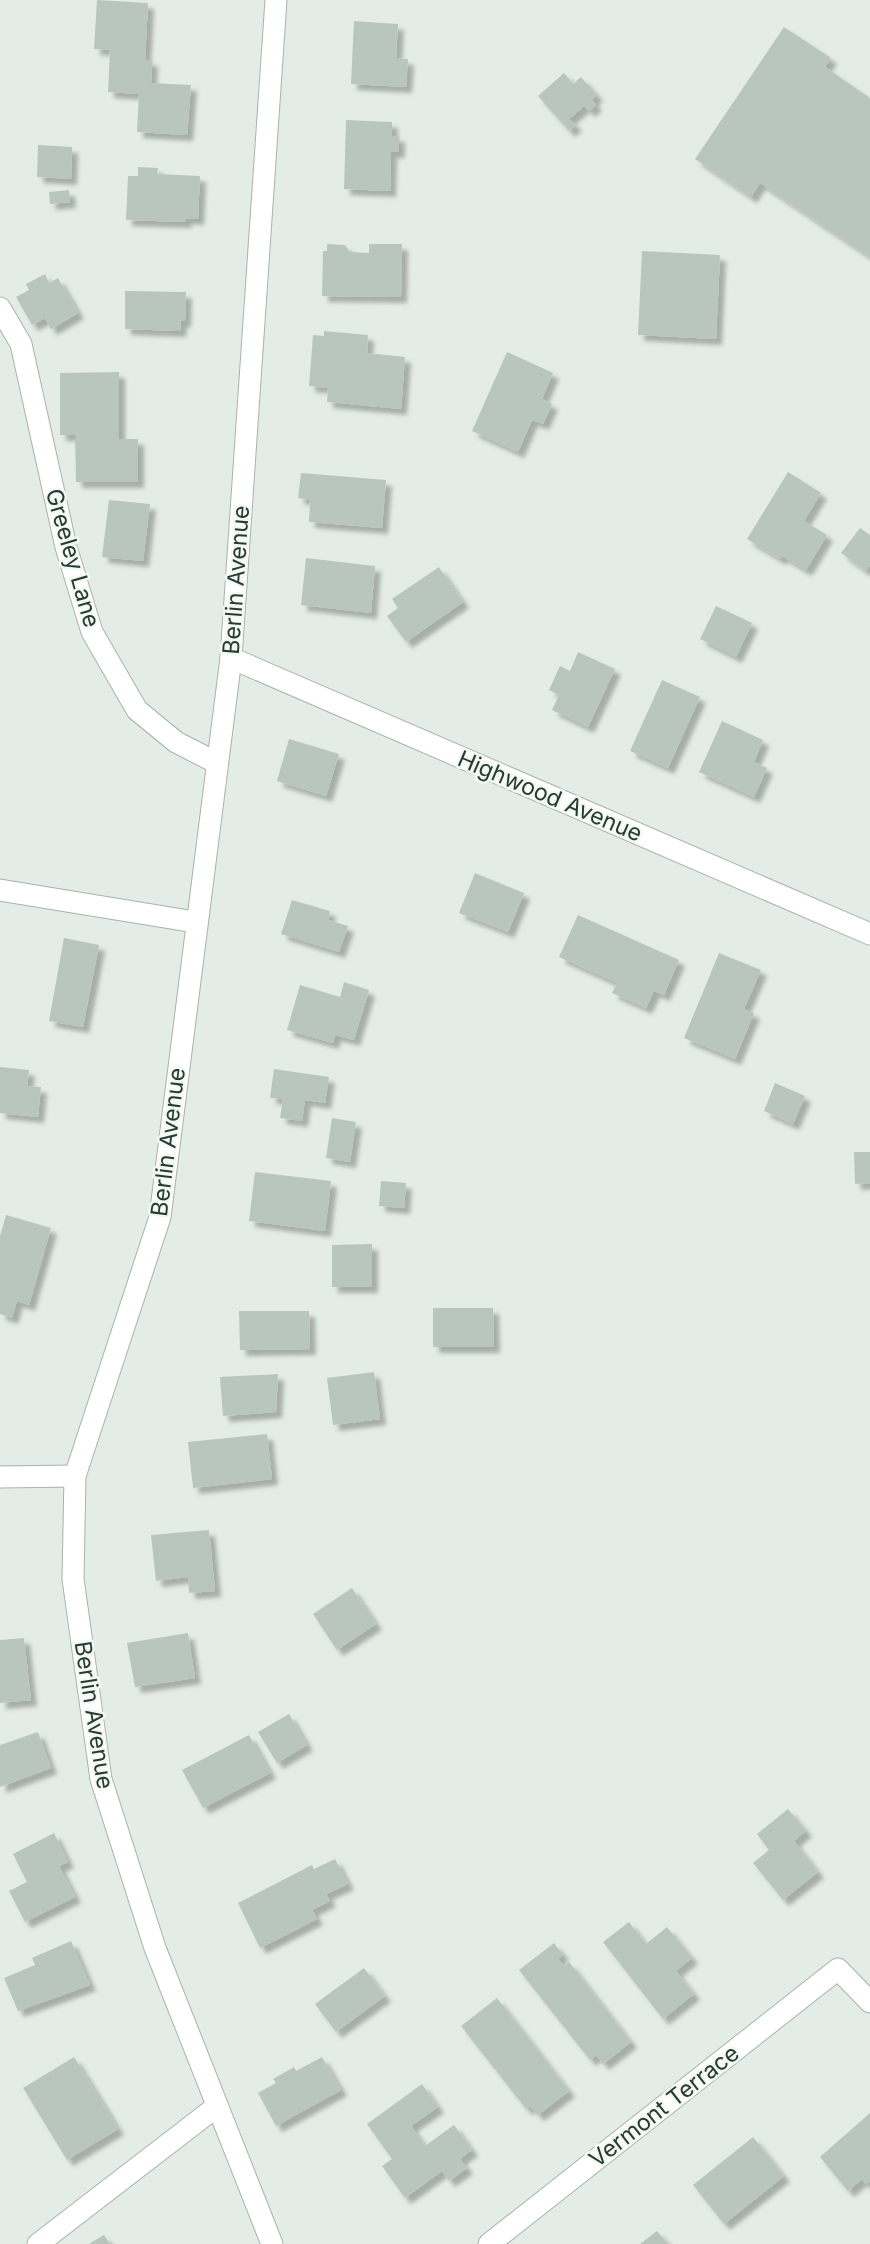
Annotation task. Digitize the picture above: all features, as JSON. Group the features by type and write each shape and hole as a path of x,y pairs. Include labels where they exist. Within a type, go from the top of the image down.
{"street":[{"name":"Berlin Avenue","path":"272,2244 155,1948 101,1779 73,1579 75,1476 160,1217 230,658 276,0"},
{"name":"Greeley Lane","path":"0,308 21,344 66,547 92,632 137,709 176,742 217,763"},
{"name":"Highwood Avenue","path":"230,658 870,934"},
{"path":"0,890 195,922"},
{"path":"0,1477 75,1476"},
{"name":"Vermont Terrace","path":"489,2244 838,1969 870,2002"},
{"path":"38,2244 216,2107"}],"building":[{"path":"97,0 148,3 145,60 152,60 151,83 191,85 187,135 137,132 139,94 108,92 110,50 94,49"},
{"path":"354,21 398,24 396,58 408,59 406,87 351,84"},
{"path":"784,27 831,58 825,67 870,98 870,257 760,183 751,197 695,159"},
{"path":"564,73 573,84 581,77 597,95 592,100 596,105 589,111 584,106 569,119 576,125 569,131 538,96"},
{"path":"346,120 392,122 392,136 399,136 399,152 391,152 390,191 344,189"},
{"path":"38,145 72,147 71,179 37,177"},
{"path":"138,167 158,168 157,174 200,176 198,219 185,218 186,222 126,220 128,176 138,176"},
{"path":"69,190 70,202 50,204 49,192"},
{"path":"327,244 345,245 350,252 369,253 369,244 402,244 401,297 322,296 323,251 327,251"},
{"path":"642,251 720,255 716,339 638,335"},
{"path":"45,274 49,283 58,278 78,313 51,329 45,318 32,325 16,297 29,290 26,284"},
{"path":"125,291 186,292 185,321 181,321 180,331 125,329"},
{"path":"324,331 368,335 367,353 405,357 401,409 327,402 328,388 309,386 313,335 324,336"},
{"path":"507,352 553,373 542,399 552,404 543,424 532,420 518,452 472,431"},
{"path":"119,372 119,439 138,439 138,482 76,482 75,435 60,435 60,373"},
{"path":"788,472 821,493 804,521 827,535 806,570 782,556 780,559 747,539"},
{"path":"301,473 386,480 382,528 309,522 310,500 298,498"},
{"path":"109,500 150,504 143,561 102,557"},
{"path":"860,528 870,535 870,565 866,571 841,553"},
{"path":"306,558 375,566 371,613 301,605"},
{"path":"439,567 463,602 406,642 387,616 398,608 392,599"},
{"path":"716,606 752,623 736,657 700,639"},
{"path":"578,652 615,669 588,727 552,710 559,695 549,690 560,666 570,671"},
{"path":"662,680 700,697 668,768 630,751"},
{"path":"722,721 763,740 754,762 767,768 754,797 699,772"},
{"path":"289,739 339,754 326,796 277,781"},
{"path":"475,873 524,893 508,932 459,913"},
{"path":"292,900 330,911 328,920 348,926 339,952 281,934"},
{"path":"578,915 679,960 664,995 654,991 646,1008 612,993 617,983 559,957"},
{"path":"64,938 99,945 83,1027 49,1021"},
{"path":"719,953 761,970 744,1009 754,1013 735,1059 684,1038"},
{"path":"344,982 369,990 354,1040 335,1035 333,1043 287,1030 300,985 340,997"},
{"path":"0,1067 29,1070 27,1086 41,1087 38,1117 0,1113"},
{"path":"274,1069 329,1077 325,1103 305,1100 302,1121 280,1118 283,1099 270,1098"},
{"path":"775,1083 805,1096 793,1124 764,1111"},
{"path":"332,1118 356,1122 350,1162 326,1158"},
{"path":"854,1152 870,1152 870,1183 855,1184"},
{"path":"255,1172 331,1181 325,1231 249,1221"},
{"path":"381,1181 406,1183 404,1208 379,1206"},
{"path":"6,1215 51,1228 29,1305 17,1301 12,1318 0,1314 0,1236"},
{"path":"372,1244 372,1287 332,1287 332,1245"},
{"path":"433,1308 493,1308 494,1347 433,1347"},
{"path":"239,1311 309,1311 310,1349 240,1350"},
{"path":"374,1372 380,1419 333,1425 327,1378"},
{"path":"278,1374 276,1412 223,1416 220,1377"},
{"path":"267,1434 272,1479 193,1488 188,1442"},
{"path":"209,1530 215,1591 189,1593 188,1577 156,1581 151,1535"},
{"path":"352,1588 376,1624 337,1650 313,1614"},
{"path":"188,1633 195,1678 135,1687 127,1643"},
{"path":"24,1638 31,1700 0,1703 0,1640"},
{"path":"289,1714 307,1745 277,1763 258,1732"},
{"path":"38,1732 51,1768 0,1787 0,1745"},
{"path":"249,1735 270,1773 203,1808 182,1770"},
{"path":"788,1809 806,1831 794,1841 818,1872 783,1900 753,1863 769,1850 757,1834"},
{"path":"54,1833 68,1862 59,1866 75,1897 25,1922 9,1891 27,1882 13,1854"},
{"path":"335,1859 348,1884 326,1894 330,1901 312,1910 317,1919 260,1948 238,1903 312,1865 314,1869"},
{"path":"629,1922 646,1944 667,1927 692,1958 676,1971 694,1994 663,2019 603,1942"},
{"path":"71,1941 90,1985 18,2011 4,1978 35,1965 32,1958"},
{"path":"554,1943 563,1955 558,1959 564,1966 569,1962 631,2042 603,2064 596,2055 590,2060 519,1970"},
{"path":"364,1968 385,1996 336,2032 315,2004"},
{"path":"497,1998 569,2091 538,2115 530,2106 526,2109 461,2026"},
{"path":"74,2057 118,2129 67,2160 23,2088"},
{"path":"322,2057 341,2090 276,2126 258,2093 276,2083 273,2079 294,2067 296,2071"},
{"path":"422,2084 438,2107 411,2126 425,2146 454,2125 472,2150 460,2159 467,2168 449,2181 442,2171 405,2198 382,2166 392,2159 367,2124"},
{"path":"870,2113 870,2181 866,2184 862,2179 848,2191 820,2157"},
{"path":"753,2137 784,2176 724,2224 693,2185"},
{"path":"657,2231 668,2244 640,2244"},
{"path":"104,2235 110,2244 89,2244"}]}
